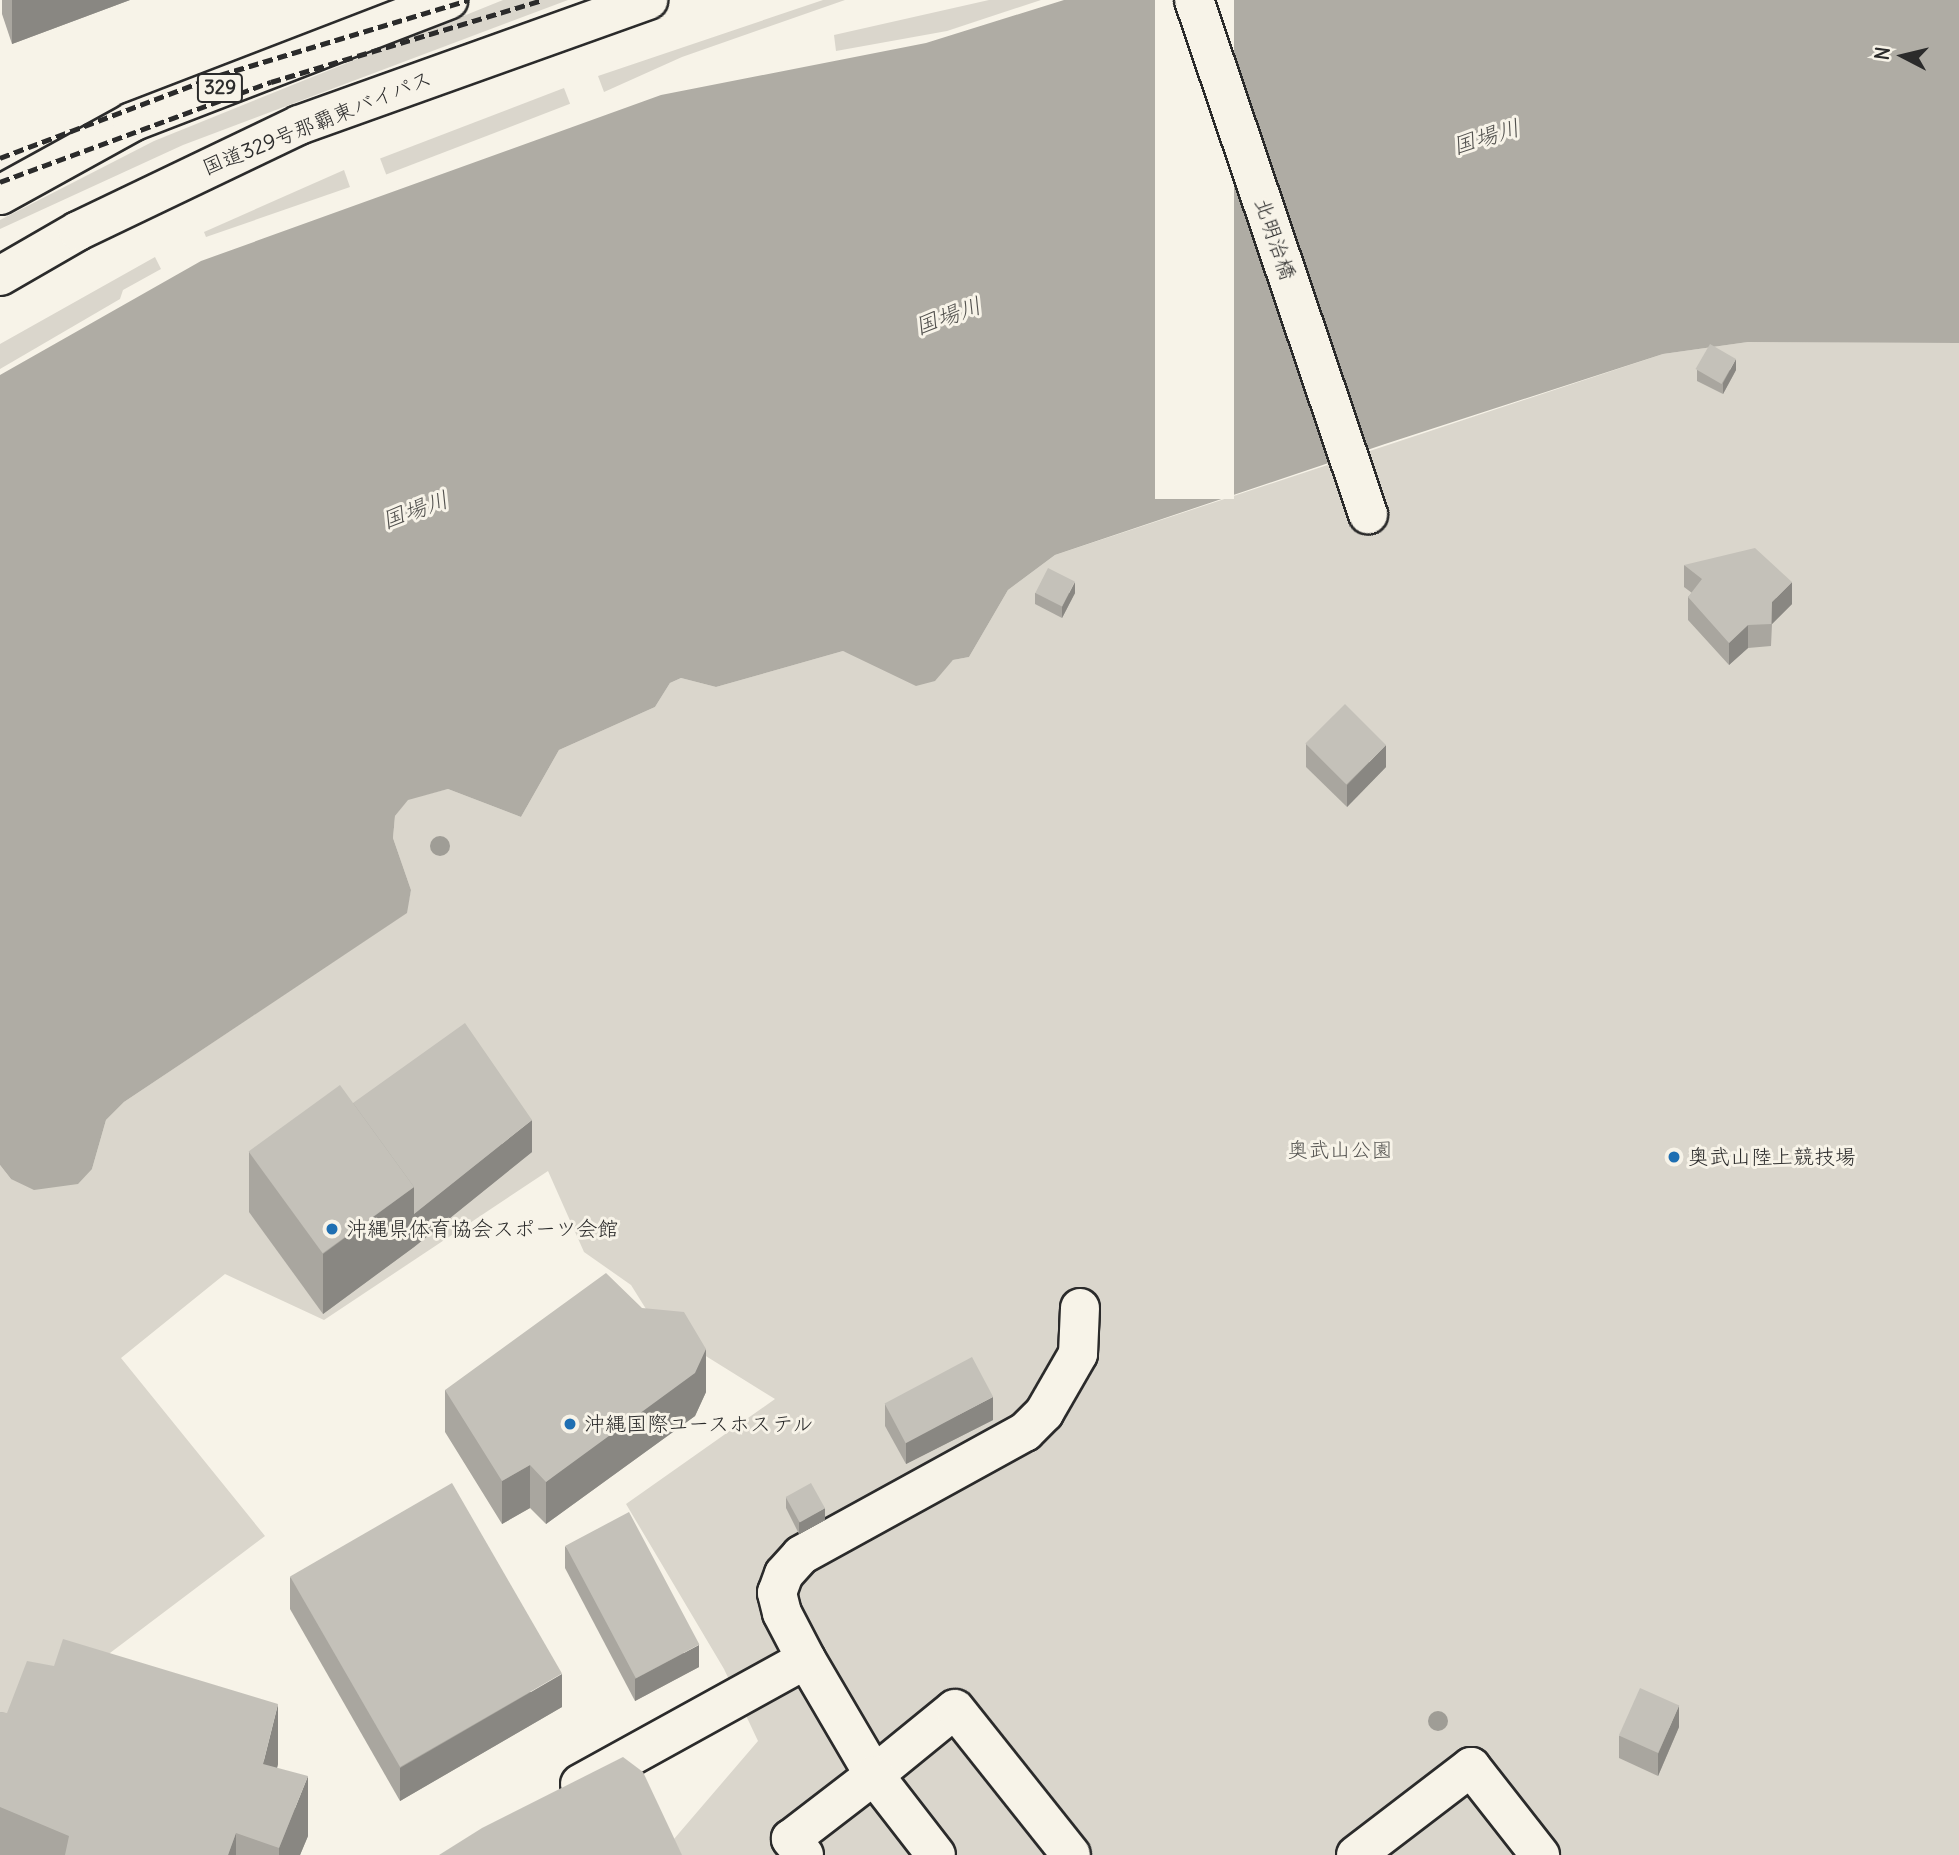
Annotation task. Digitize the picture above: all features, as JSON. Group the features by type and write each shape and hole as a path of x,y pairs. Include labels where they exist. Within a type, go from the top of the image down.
{"main road":[{"name":"329","path":"0,195 132,122 448,0"},
{"name":"国道329号那覇東バイパス","path":"0,276 78,231 299,125 648,0"},
{"name":"北明治橋","path":"1194,0 1368,514"},
{"path":"936,1855 874,1775 806,1659 782,1613 777,1593 784,1574 801,1555 1025,1432 1044,1413 1078,1354 1080,1308"},
{"path":"545,1803 806,1659"},
{"path":"804,1855 791,1839 955,1709 1071,1855"},
{"path":"1356,1855 1396,1843 1471,1768 1540,1855"}],"green space":[{"path":"503,0 568,0 183,145 0,229 0,220 154,141"},
{"path":"823,0 845,0 682,57 604,92 598,76"},
{"path":"989,0 1041,0 947,31 836,51 834,35"},
{"path":"564,88 570,104 386,174 380,159"},
{"path":"344,170 350,187 206,237 204,232"},
{"path":"155,257 161,269 123,290 120,299 0,369 0,344"},
{"name":"奥武山公園","path":"1748,342 1959,343 1959,1855 679,1855 674,1839 758,1741 724,1669 626,1504 775,1399 656,1325 631,1285 584,1252 548,1171 324,1320 225,1274 121,1358 265,1536 0,1736 0,1165 11,1179 92,1169 106,1120 124,1102 406,913 411,890 393,838 395,816 408,799 448,789 521,817 559,750 655,707 670,683 681,678 716,687 843,651 934,681 953,660 969,657 1008,590 1055,555 1663,354"}],"water":[{"name":"国場川","path":"1064,0 1959,0 1959,343 1748,342 1663,354 1385,444 1055,555 1008,590 969,657 953,660 935,681 916,686 843,651 716,687 681,678 670,683 655,707 559,750 521,817 448,789 408,800 395,816 393,838 411,890 407,913 124,1102 106,1120 92,1169 78,1184 34,1190 11,1179 0,1165 0,375 201,261 661,95 926,43"}],"pier":[{"path":"1155,0 1234,0 1234,499 1155,499"}],"building":[{"path":"1710,344 1736,359 1721,384 1696,369"},
{"path":"1755,548 1792,582 1772,602 1771,624 1748,625 1729,643 1688,597 1702,579 1684,565"},
{"path":"1048,568 1075,582 1062,607 1035,593"},
{"path":"1345,704 1386,745 1346,785 1305,744"},
{"path":"465,1023 532,1120 414,1214 414,1187 353,1103"},
{"path":"340,1085 414,1187 323,1253 249,1151"},
{"name":"沖縄国際ユースホステル","path":"606,1273 642,1308 684,1312 706,1349 695,1373 546,1482 530,1465 502,1481 445,1390"},
{"path":"972,1357 993,1397 906,1443 885,1403"},
{"path":"452,1483 562,1674 400,1767 290,1576"},
{"path":"811,1483 825,1508 800,1522 786,1497"},
{"path":"629,1512 699,1644 636,1678 565,1546"},
{"path":"63,1639 278,1704 263,1764 308,1776 279,1848 236,1833 228,1855 65,1855 69,1836 0,1807 0,1712 7,1713 27,1661 54,1666"},
{"path":"1640,1688 1679,1705 1658,1753 1619,1736"},
{"path":"623,1757 643,1772 682,1855 439,1855 482,1828"}],"railway":[{"path":"0,158 220,75 468,0"},
{"path":"0,182 271,82 543,0"}],"place":[{"name":"奥武山陸上競技場","path":"1674,1157"},
{"name":"沖縄県体育協会スポーツ会館","path":"332,1229"},
{"name":"沖縄国際ユースホステル","path":"570,1424"}]}
